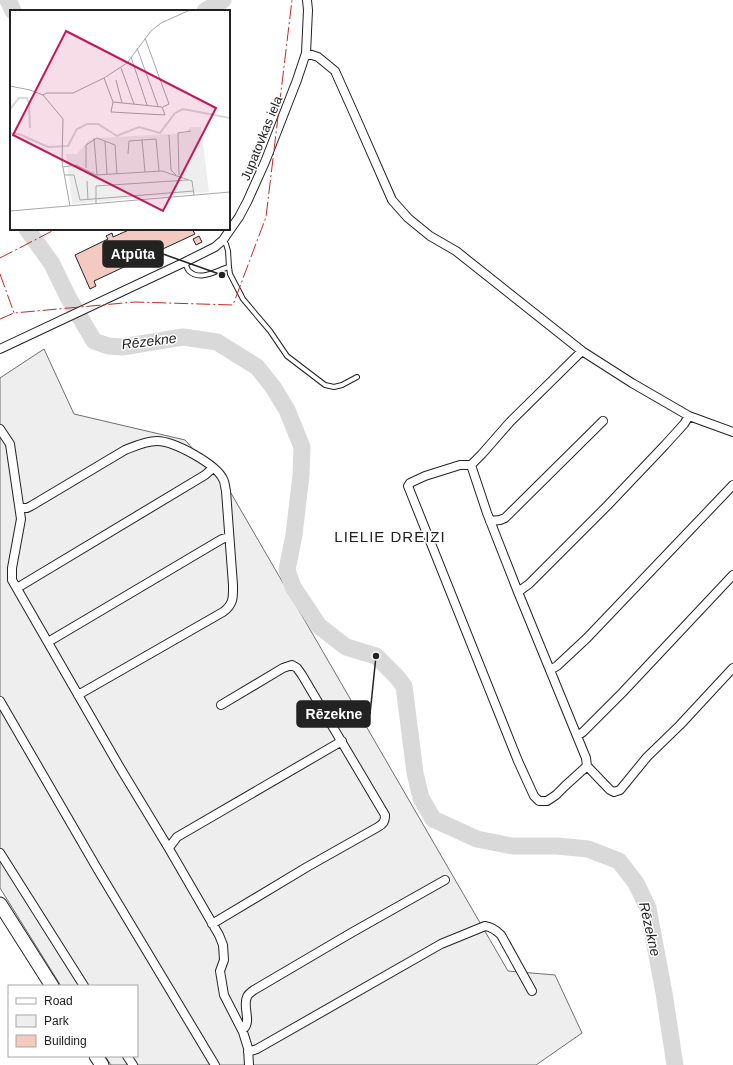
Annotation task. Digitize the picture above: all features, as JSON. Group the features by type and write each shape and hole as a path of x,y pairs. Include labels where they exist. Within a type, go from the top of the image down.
{"main road":[{"path":"0,904 51,985"}],"street":[{"name":"Jupatovkas iela","path":"230,230 239,217 262,169 297,80 306,53 307,0"},
{"path":"306,53 318,57 335,72 392,200 408,218 430,236 456,251 582,351 632,383 689,416 733,432"},
{"name":"Jupatovkas iela","path":"0,349 215,247 223,240 230,230"},
{"path":"582,351 510,422 471,465 460,465 425,476 410,483 408,486 534,796 539,801 547,801 556,796 587,766"},
{"path":"518,592 529,584 607,506 665,445 684,424 689,416"},
{"path":"490,520 500,520 505,518 603,420"},
{"path":"0,429 10,444 21,519 12,568 12,580 119,766 219,935 223,945 224,960 220,971 224,995 242,1030 248,1048 249,1065"},
{"path":"20,508 27,508 31,506 125,450 149,442 158,441 172,444 188,451 208,463 220,474 223,479 226,491 233,584 233,597 228,608 78,695"},
{"path":"471,465 490,520 586,758 587,766 610,790 614,792 620,790 647,757 680,725 733,668"},
{"path":"17,588 205,475 213,468"},
{"path":"550,670 557,666 587,638 733,485"},
{"path":"48,642 222,539 229,537"},
{"path":"577,736 583,732 622,693 733,575"},
{"path":"212,924 307,867 383,824 385,820 385,815 297,668 292,665 283,668 221,705"},
{"path":"0,701 102,877 216,1065"},
{"path":"168,847 184,833 342,741"},
{"path":"0,853 83,985"},
{"path":"242,1030 247,1024 245,1002 247,997 254,990 445,880"},
{"path":"248,1052 257,1049 441,944 485,926 490,926 501,935 532,991"}],"lane":[{"path":"223,240 228,251 230,274 243,299 270,331 287,356 325,385 334,387 342,385 357,377"},
{"path":"185,262 189,270 195,274 204,275 214,273 229,267"}],"green space":[{"path":"44,349 74,414 185,440 228,488 508,971 555,975 582,1033 536,1065 111,1065 106,1057 138,1057 138,985 60,985 0,888 0,378"}],"building":[{"path":"129,230 193,230 195,234 94,281 96,286 90,289 75,255 108,239 106,236 112,233 113,237"},
{"path":"199,236 202,242 196,245 193,239"}],"waterway":[{"name":"Rēzekne","path":"8,0 13,10"},
{"path":"207,10 223,0"},
{"name":"Rēzekne","path":"28,230 52,264 68,297 94,341 108,346 122,347 183,337 217,342 257,367 273,387 287,410 302,447 301,475 294,535 287,570 293,587 319,626 346,647 376,656 404,686 415,773 421,798 433,819 477,839 512,846 557,846 588,849 619,861 636,883 648,908 664,993 675,1065"}],"power":[{"path":"0,319 14,313 135,302 233,305 266,217 292,0"},
{"path":"0,258 54,230"},
{"path":"0,274 14,313"}],"place":[{"name":"Atpūta","path":"222,275"},
{"name":"Rēzekne","path":"376,656"}],"district":[{"name":"LIELIE DREIZI","path":"390,537"}]}
